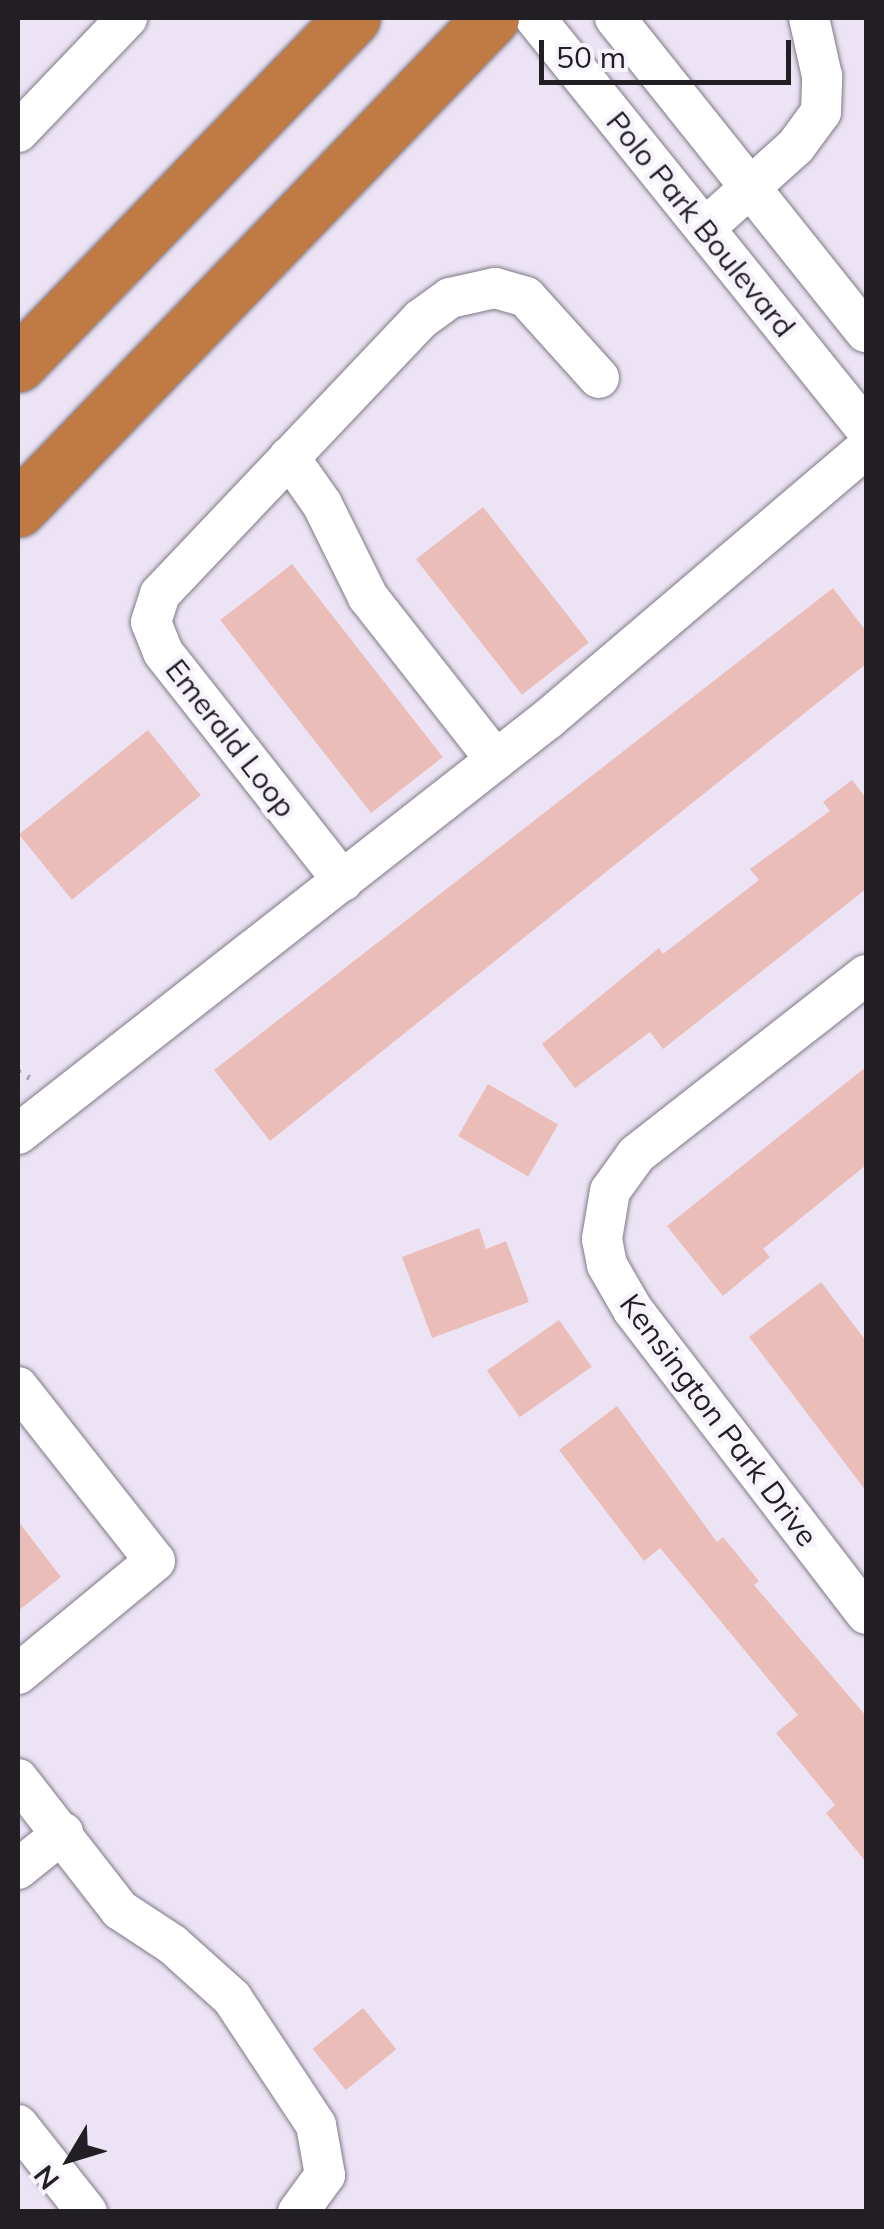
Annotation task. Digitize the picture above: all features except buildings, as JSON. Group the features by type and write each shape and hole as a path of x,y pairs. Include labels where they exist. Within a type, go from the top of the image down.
{"highway":[{"path":"18,364 352,18"},
{"path":"18,508 490,18"}],"street":[{"path":"18,132 127,18"},
{"name":"Polo Park Boulevard","path":"535,18 866,430"},
{"path":"615,18 866,332"},
{"path":"705,228 752,188 822,112 822,76 809,18"},
{"name":"Emerald Loop","path":"344,881 163,652 151,622 160,594 422,319 464,292 495,288 526,297 599,378"},
{"path":"18,1134 496,760 866,448"},
{"path":"289,457 322,504 368,598 496,760"},
{"name":"Kensington Park Drive","path":"866,974 636,1155 610,1192 602,1239 607,1264 633,1310 866,1614"},
{"path":"18,1387 155,1561 18,1674"},
{"path":"18,1779 120,1910 172,1944 232,1998 316,2125 325,2175 298,2212"},
{"path":"18,1869 62,1834"},
{"path":"18,2125 87,2212"}]}
